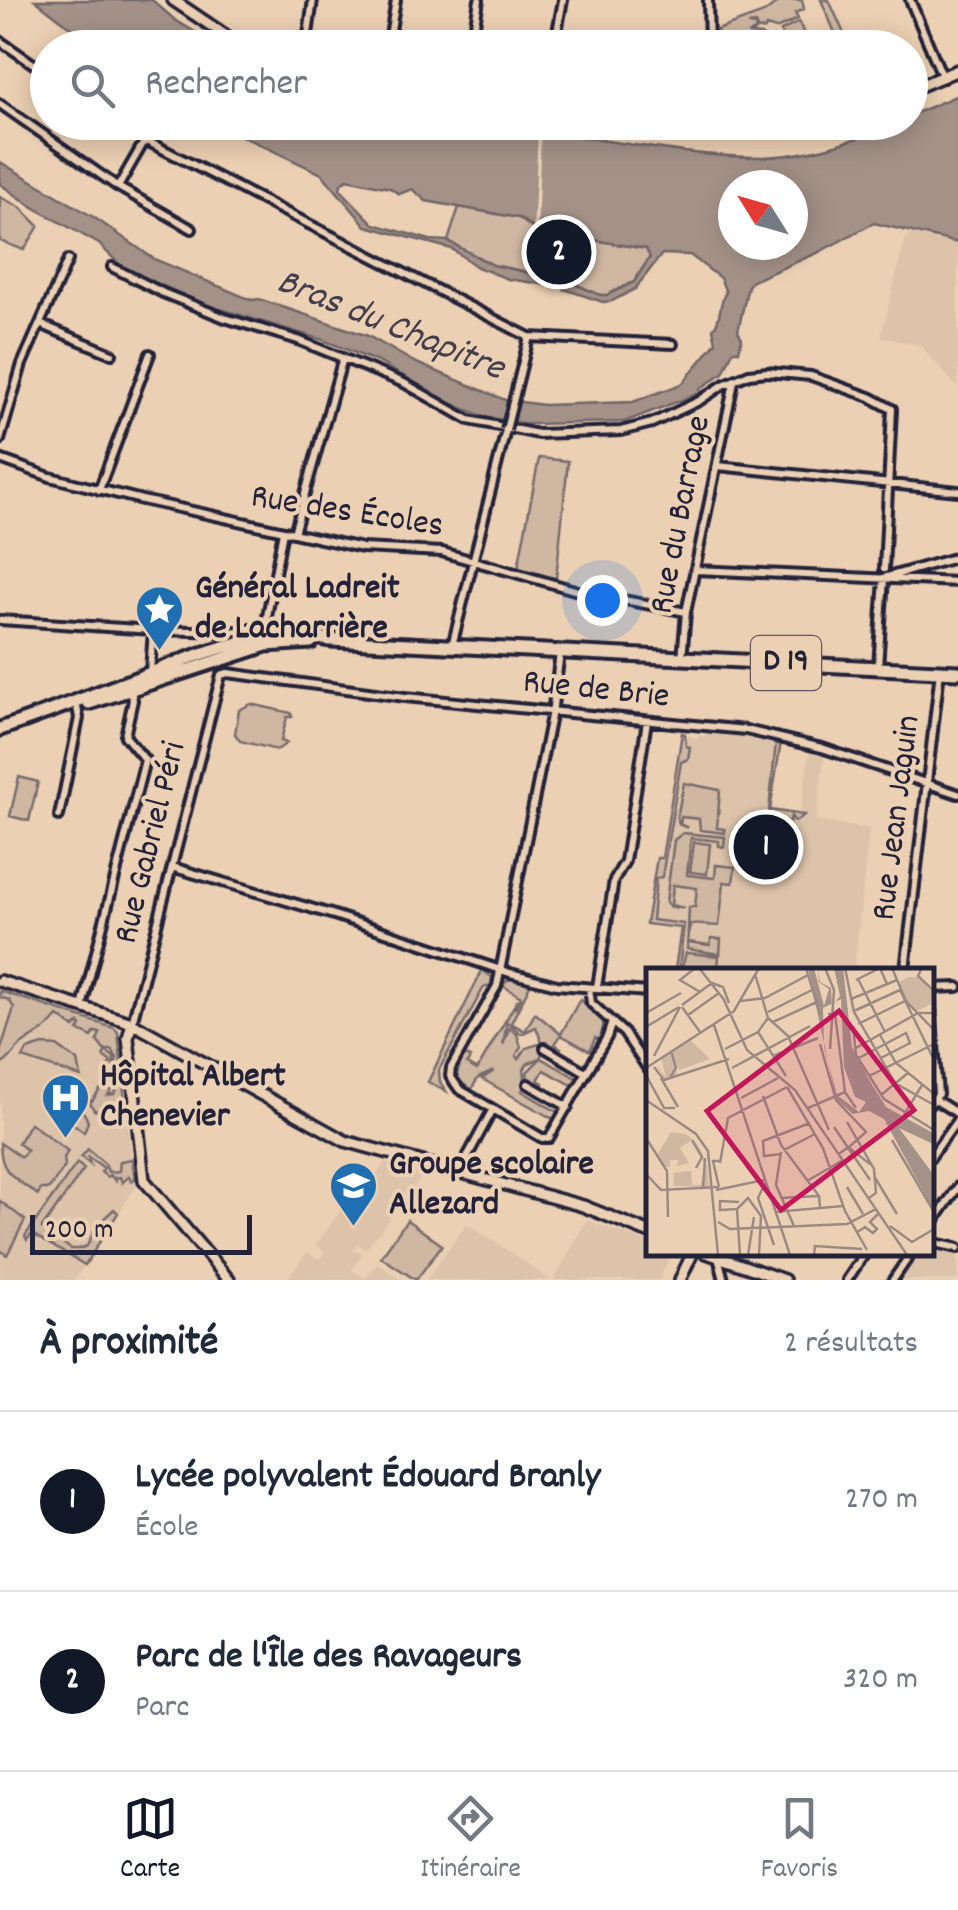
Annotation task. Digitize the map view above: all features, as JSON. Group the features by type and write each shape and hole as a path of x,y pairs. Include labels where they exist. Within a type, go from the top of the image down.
{"main road":[{"name":"D 19","path":"55,710 77,707 216,663 266,636 958,672"},
{"name":"D 19","path":"0,729 150,673 216,663"}],"street":[{"path":"173,0 217,30"},
{"path":"308,30 312,0"},
{"path":"391,30 396,0"},
{"path":"474,30 479,0"},
{"path":"557,30 563,0"},
{"path":"708,0 709,30"},
{"path":"910,0 923,30"},
{"path":"0,41 30,62"},
{"path":"928,43 943,78"},
{"path":"928,83 958,70"},
{"path":"0,104 30,125"},
{"path":"51,140 118,187 192,230"},
{"path":"118,187 146,140 529,337 673,344"},
{"path":"0,440 22,364 68,260"},
{"path":"112,267 225,318 298,340 404,383 469,420 538,434 621,431 652,424 734,380 767,372 811,376 892,409 878,668"},
{"path":"40,324 112,354"},
{"path":"452,646 529,337"},
{"path":"99,490 150,354"},
{"path":"294,533 343,358"},
{"name":"Rue du Barrage","path":"682,659 686,612 734,380"},
{"name":"Rue des Écoles","path":"0,459 99,490 362,548 442,552 578,591 686,612"},
{"path":"718,466 958,490"},
{"path":"0,620 266,636 283,530"},
{"path":"884,574 958,556"},
{"path":"696,570 884,574 958,582"},
{"path":"150,673 153,630"},
{"path":"560,651 500,970 492,998 450,1072 456,1086 542,1138 549,1138 612,1022"},
{"name":"Rue de Brie","path":"216,663 228,673 372,693 774,736 958,794"},
{"name":"Rue Gabriel Péri","path":"132,1023 172,868 216,663"},
{"name":"Rue Jean Jaguin","path":"904,968 940,671"},
{"path":"82,1008 146,760 126,736 130,690"},
{"path":"60,816 79,718 77,707"},
{"path":"646,1066 591,1002 614,880 625,861 647,722"},
{"path":"172,868 500,970 557,984 646,992"},
{"path":"0,980 132,1023 345,1141 583,1206 646,1231"},
{"path":"933,988 958,987"},
{"path":"132,1023 128,1038 144,1180 228,1280"},
{"path":"933,1033 938,1094 933,1100"},
{"path":"544,1048 587,1073"},
{"path":"528,1084 568,1107"},
{"path":"933,1102 958,1116 933,1154"},
{"path":"459,1174 493,1109"},
{"path":"933,1223 958,1187"},
{"path":"933,1243 958,1248"},
{"path":"680,1280 692,1255"},
{"path":"712,1255 784,1280"},
{"path":"848,1280 864,1255"},
{"path":"893,1280 910,1255"},
{"path":"718,1257 724,1280"}],"shaded area":[{"path":"35,0 152,0 192,30 74,30"},
{"path":"781,0 802,0 804,9 795,13 798,19 776,29 766,26 758,30 755,24 748,25 756,30 717,30 764,13"},
{"path":"821,0 829,0 842,30 834,30"},
{"path":"799,22 802,30 783,30"},
{"path":"958,95 958,243 874,223 808,257 808,170 718,170 718,260 801,260 748,286 738,331 742,338 739,351 733,351 723,373 700,389 700,393 624,422 529,424 485,417 447,402 380,363 323,340 201,303 123,268 99,244 0,184 0,162 95,218 154,259 251,300 259,299 368,336 414,362 505,400 544,405 633,402 682,384 716,342 713,329 726,292 720,278 690,255 662,254 635,289 612,301 508,279 477,267 452,249 366,226 322,174 250,140 598,140 707,154 763,157 800,153 851,140 928,140 928,108","holes":["347,179 390,188 399,194 412,189 426,201 519,218 537,230 646,249 650,257 634,282 600,295 568,281 493,265 447,241 374,224 340,189"]},
{"path":"958,195 958,388 921,346 881,337 905,240"},
{"path":"0,197 20,207 39,226 24,250 0,241"},
{"path":"459,207 519,218 533,229 646,249 650,257 634,282 600,295 568,281 493,265 448,241"},
{"path":"539,458 568,461 556,579 518,568"},
{"path":"251,704 291,713 281,741 287,743 277,750 240,741 235,734 239,710"},
{"path":"682,733 697,739 706,733 781,742 770,810 800,814 810,749 825,752 816,821 869,829 854,968 675,968 681,928 646,924 657,858 662,858"},
{"path":"682,733 690,747 688,759 681,762 662,877 656,878 652,920 684,924 679,968 675,968 681,928 646,924 657,858 662,858"},
{"path":"776,742 781,742 770,810 804,815 795,822 791,816 790,822 784,824 768,820"},
{"path":"19,777 38,782 29,821 10,816"},
{"path":"684,783 720,790 717,828 725,829 725,833 700,830 699,819 681,817 680,824 677,817"},
{"path":"683,833 725,837 724,847 719,846 719,841 691,838 687,875 715,878 716,865 735,867 733,883 724,882 719,926 690,924 688,942 710,945 711,938 721,939 720,954 687,949 689,907 695,907 697,888 673,885 671,905 684,908 670,907 666,902 674,840"},
{"path":"694,842 710,844 707,874 690,872"},
{"path":"686,953 719,956 718,968 682,968"},
{"path":"482,970 492,977 491,985 484,987 439,1070 446,1091 428,1082"},
{"path":"511,978 531,983 511,1023 525,1031 535,1013 561,1034 580,999 604,1022 600,1040 595,1038 590,1051 561,1035 555,1044 561,1048 558,1052 546,1045 540,1058 524,1070 526,1083 522,1091 559,1113 555,1120 482,1079 494,1071 478,1078 471,1090 456,1078 463,1054 470,1058 467,1064 477,1070 521,997 502,985","holes":["507,1022 521,1034 536,1027 542,1043 526,1048 519,1059 517,1034 509,1028 503,1045"]},
{"name":"Hôpital Albert Chenevier","path":"0,991 118,1032 137,1185 75,1280 0,1280"},
{"path":"0,991 114,1028 118,1032 126,1112 117,1105 102,1104 98,1111 94,1110 88,1099 92,1101 108,1079 105,1070 111,1062 103,1056 106,1051 114,1057 112,1074 117,1080 117,1058 97,1041 100,1033 95,1032 92,1037 78,1030 79,1023 74,1028 58,1016 0,1065 0,1052 14,1008 9,1000 0,997"},
{"path":"57,1046 78,1061 81,1077 23,1058 27,1050"},
{"path":"541,1058 578,1079 574,1086 544,1070 538,1080 543,1083 541,1087 528,1079 527,1072"},
{"path":"48,1091 62,1094 78,1105 88,1122 84,1132 40,1098"},
{"path":"30,1123 68,1151 65,1166 49,1189 41,1189 38,1195 10,1174 1,1153 0,1143 21,1157 27,1150 18,1143"},
{"path":"88,1149 106,1165 108,1172 119,1171 120,1161 132,1159 135,1179 131,1181 129,1176 122,1183 120,1177 115,1178 116,1182 110,1175 107,1177 101,1172 104,1168 88,1157 90,1164 81,1157"},
{"name":"Groupe scolaire Allezard","path":"385,1162 423,1175 366,1249 357,1244 353,1251 363,1253 352,1270 365,1279 377,1263 401,1280 287,1280 307,1252 320,1260 325,1252 316,1245 360,1183 368,1188"},
{"path":"77,1163 84,1169 42,1228 71,1249 79,1249 87,1246 97,1225 114,1209 118,1213 85,1265 32,1234 27,1240 25,1236"},
{"path":"0,1201 25,1220 7,1255 0,1250"},
{"path":"407,1220 442,1245 416,1280 381,1257"},
{"path":"587,1220 596,1223 597,1228 599,1225 646,1241 646,1255 671,1255 659,1280 554,1280"},
{"path":"467,1224 513,1254 550,1280 426,1280"},
{"path":"933,1249 958,1254 958,1280 898,1280 916,1255 933,1255"}],"pier":[{"path":"538,140 541,140 537,235 533,235"}],"place":[{"name":"Parc de l'Île des Ravageurs","path":"559,252"},
{"name":"Général Ladreit de Lacharrière","path":"160,652"},
{"name":"Lycée polyvalent Édouard Branly","path":"766,847"},
{"name":"Hôpital Albert Chenevier","path":"65,1140"},
{"name":"Groupe scolaire Allezard","path":"354,1228"}],"water label":[{"name":"Bras du Chapitre","path":"390,327"}]}
